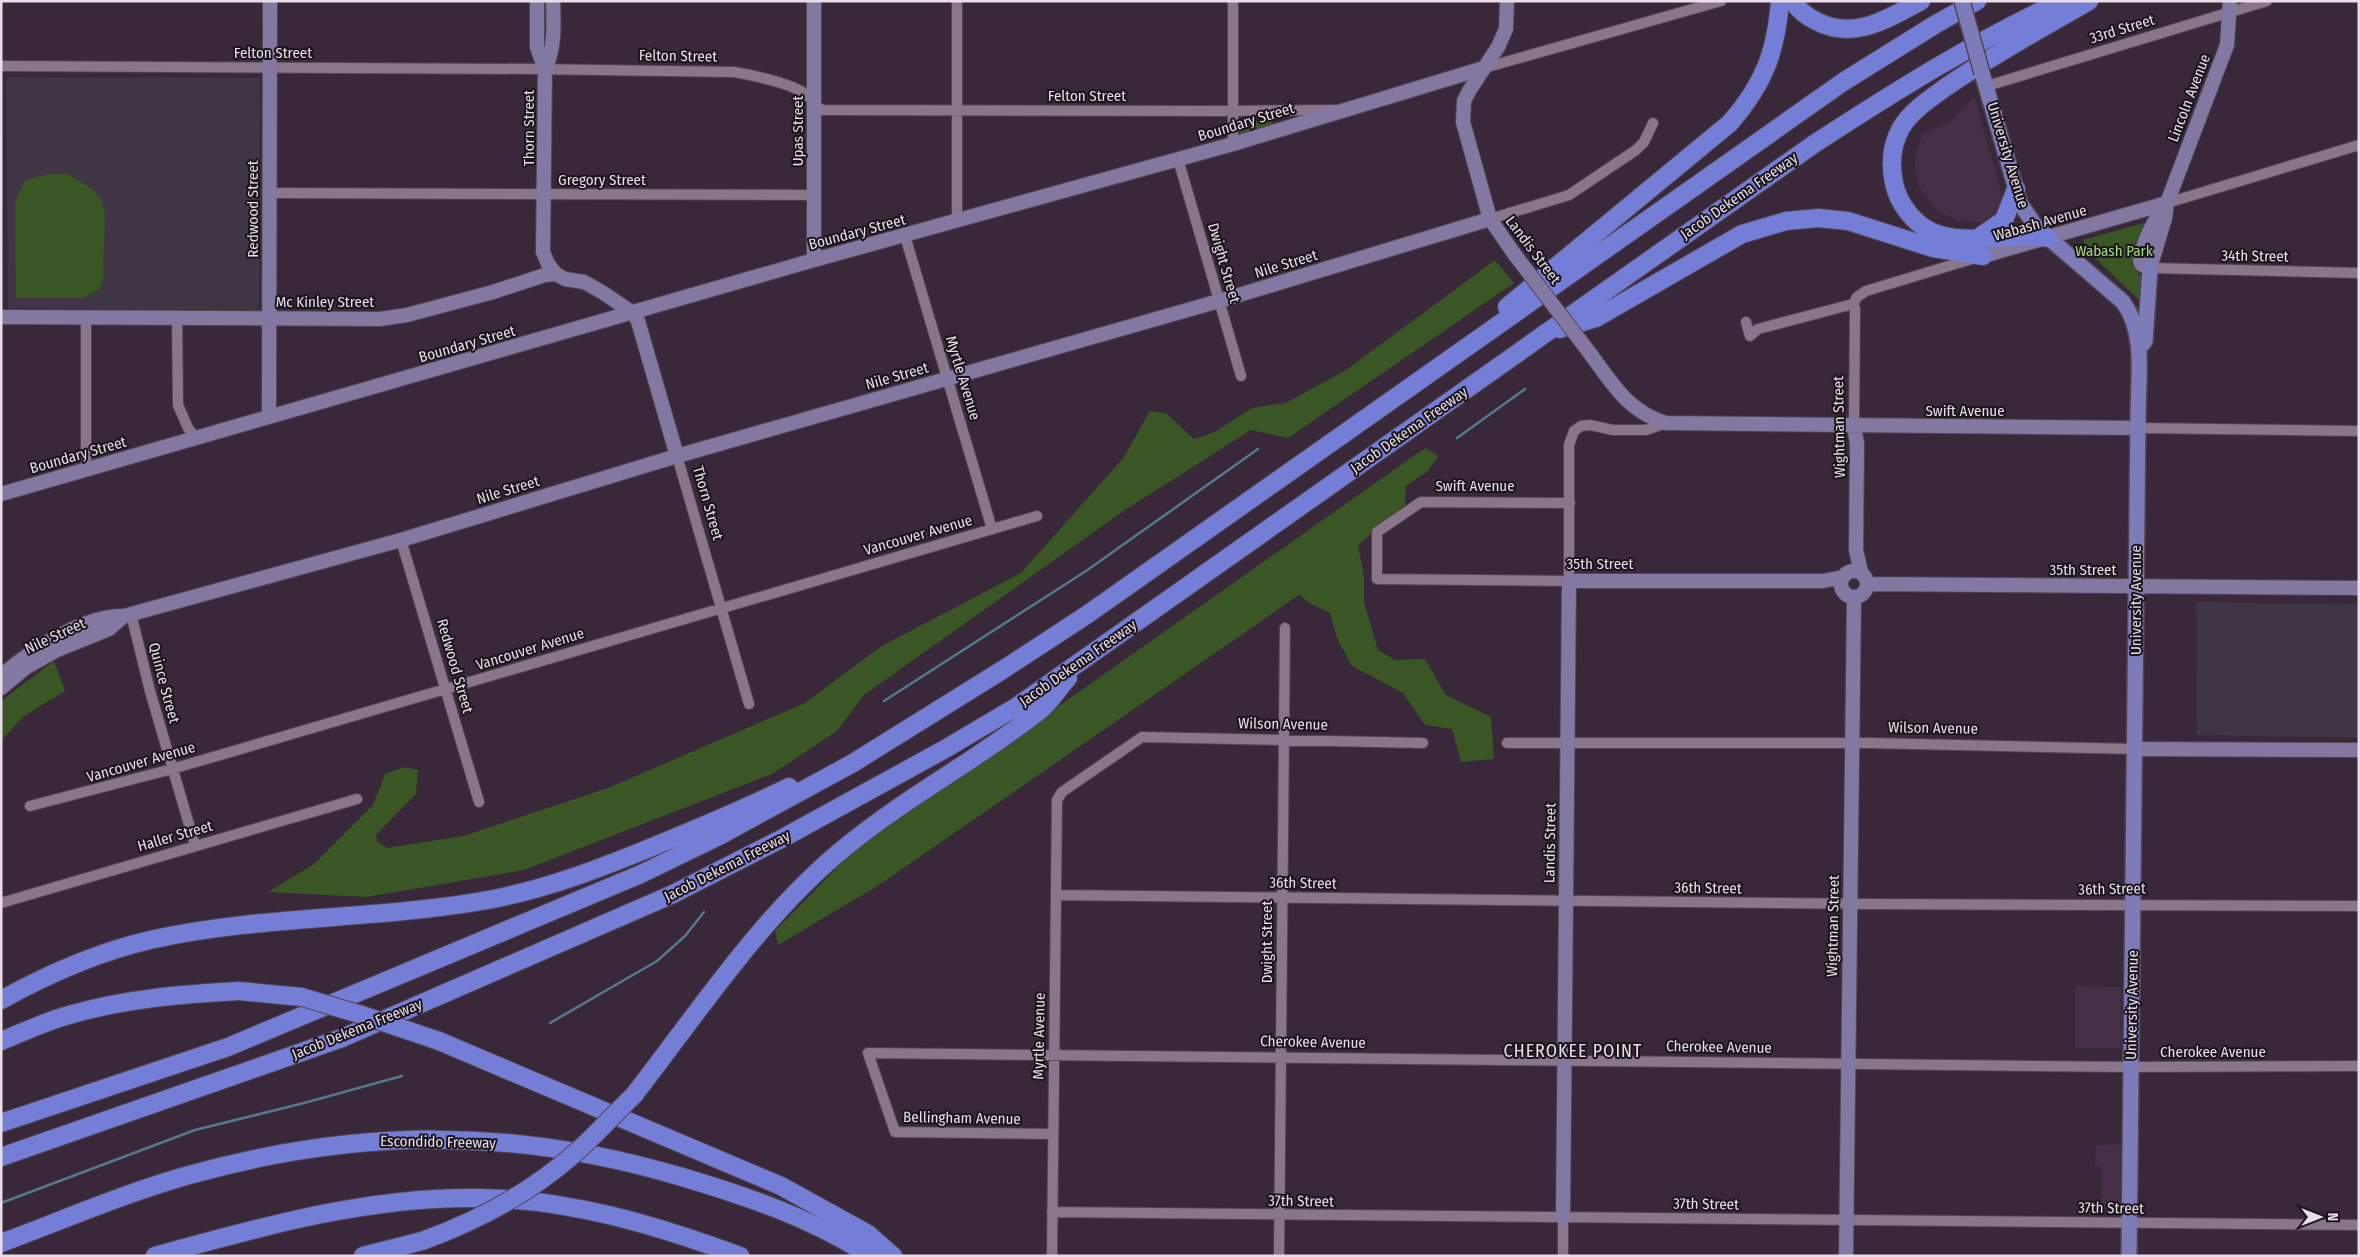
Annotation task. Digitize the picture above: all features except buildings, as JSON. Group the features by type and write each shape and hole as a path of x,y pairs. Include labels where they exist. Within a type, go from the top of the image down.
{"highway":[{"path":"1400,395 1730,123 1747,104 1768,66 1778,24 1780,1"},
{"path":"1793,1 1804,15 1838,30 1868,28 1921,1"},
{"path":"1805,1 1806,8 1814,21"},
{"name":"Jacob Dekema Freeway","path":"1,1123 228,1047 640,874 793,797 922,721 1088,614 1843,82 1936,24 1977,1"},
{"name":"Jacob Dekema Freeway","path":"1,1157 342,1038 673,894 784,838 945,749 1016,707 1814,144 1901,87 1996,34 2062,1"},
{"path":"2048,238 2024,234 1952,238 1930,231 1919,224 1901,202 1892,174 1895,142 1902,127 1913,113 1936,94 1968,72 2089,1"},
{"path":"1978,238 2004,220 2016,189"},
{"path":"1548,332 1596,318 1742,234 1798,219 1828,218 1848,221 1933,248 1983,256"},
{"path":"363,1256 422,1241 458,1228 503,1205 574,1154 634,1095 772,916 804,883 848,844 883,818 1039,711 1084,659"},
{"path":"1,1000 64,968 149,940 230,927 487,900 532,890 586,874 782,790 922,721"},
{"path":"1,1041 69,1015 127,1002 185,994 239,991 302,997 439,1041 781,1186 868,1234 894,1256"},
{"name":"Escondido Freeway","path":"1,1243 197,1173 320,1147 382,1140 464,1139 545,1146 648,1167 722,1189 789,1214 853,1245 870,1256"},
{"path":"155,1256 274,1223 401,1202 479,1198 566,1206 634,1220 740,1256"}],"main road":[{"name":"University Avenue","path":"1962,1 2016,189 2027,217 2048,238 2122,302 2129,310 2136,329 2138,350 2138,428 2129,1256"},
{"path":"2138,350 2145,341 2150,268"}],"street":[{"name":"Redwood Street","path":"269,418 270,1"},
{"name":"Thorn Street","path":"537,1 537,47 545,69 543,252 548,264 556,274"},
{"name":"Thorn Street","path":"545,69 550,59 552,44 553,1"},
{"name":"Upas Street","path":"814,1 814,260"},
{"path":"957,1 957,222"},
{"path":"1233,1 1233,144"},
{"name":"Landis Street","path":"1507,1 1506,29 1498,47 1464,101 1463,122 1490,219 1622,396 1636,410 1666,423"},
{"name":"Boundary Street","path":"1,494 814,260 957,222 1233,144 1484,68 1721,1"},
{"name":"33rd Street","path":"1985,80 2230,6 2267,1"},
{"name":"Lincoln Avenue","path":"2150,268 2142,265 2141,254 2153,221 2166,203 2227,45 2230,6"},
{"name":"Felton Street","path":"1,66 545,69 742,74 784,84 807,95 814,105 822,110 1344,110"},
{"name":"Nile Street","path":"1,676 49,641 106,616 128,615 401,540 677,456 1219,301 1569,196 1636,150 1644,142 1653,123"},
{"name":"Wabash Avenue","path":"1746,322 1750,336 1758,329 1853,304 1857,297 1866,291 2359,145"},
{"name":"Dwight Street","path":"1178,159 1241,376"},
{"name":"Gregory Street","path":"269,193 814,196"},
{"name":"Myrtle Avenue","path":"906,236 992,529"},
{"name":"34th Street","path":"2150,268 2359,273"},
{"name":"Mc Kinley Street","path":"1,317 380,319 407,315 493,292 545,275 556,274 565,279 584,282 633,313"},
{"name":"Wightman Street","path":"1846,1256 1854,598 1863,594 1852,579 1856,550 1857,443 1854,426 1855,308 1853,304"},
{"name":"Thorn Street","path":"633,313 638,321 749,704"},
{"path":"86,317 86,470"},
{"path":"177,318 178,405 188,428 197,439"},
{"name":"Swift Avenue","path":"1574,431 1581,426 1590,425 1613,430 1646,430 1666,423 2359,431"},
{"name":"Landis Street","path":"1563,1256 1569,445 1574,431"},
{"name":"Swift Avenue","path":"1377,579 1377,532 1421,502 1570,503"},
{"name":"Vancouver Avenue","path":"30,806 172,769 1037,516"},
{"name":"Redwood Street","path":"401,540 479,802"},
{"name":"35th Street","path":"1377,579 1823,581 1852,579 2136,587 2359,588"},
{"name":"Nile Street","path":"1,688 25,668 57,650 109,629 128,615"},
{"name":"Quince Street","path":"128,615 195,845"},
{"name":"Dwight Street","path":"1279,1256 1284,628"},
{"name":"Myrtle Avenue","path":"1052,1256 1057,800 1062,792 1142,737"},
{"name":"Wilson Avenue","path":"1142,737 1423,743"},
{"name":"Wilson Avenue","path":"1507,743 1852,743 2135,749 2359,750"},
{"name":"Haller Street","path":"1,903 357,799"},
{"name":"36th Street","path":"1056,895 1849,904 2359,906"},
{"name":"Cherokee Avenue","path":"868,1052 2131,1067 2359,1066"},
{"name":"Bellingham Avenue","path":"868,1052 895,1132 1053,1134"},
{"name":"37th Street","path":"1052,1212 1280,1216 2359,1225"}],"shaded area":[{"path":"6,77 260,78 259,311 8,308"},
{"path":"1974,96 2003,198 1996,212 1982,223 1959,221 1937,210 1919,188 1915,168 1915,157 1922,134 1949,122"},
{"path":"2196,602 2359,604 2359,738 2197,735"},
{"path":"2075,986 2121,987 2121,1048 2075,1048"},
{"path":"2121,1144 2120,1202 2115,1209 2101,1209 2102,1167 2095,1166 2096,1145"}],"green space":[{"path":"1272,121 1273,127 1244,135 1239,134 1240,122"},
{"path":"48,174 68,174 94,190 100,198 105,213 103,281 99,289 84,298 16,298 15,203 25,180"},
{"name":"Wabash Park","path":"2144,223 2132,252 2134,266 2144,283 2140,301 2096,259 2083,240"},
{"path":"1495,260 1514,283 1288,438 1251,430 1125,510 864,695 837,731 772,774 524,870 366,897 268,892 314,864 373,805 385,774 404,767 418,770 416,794 376,835 377,841 387,848 463,836 608,788 805,703 880,647 1021,573 1124,457 1150,411 1166,413 1194,439 1215,432 1252,408 1286,403 1346,370"},
{"path":"1425,448 1438,456 1428,471 1406,486 1405,505 1358,545 1364,576 1364,602 1378,650 1395,660 1425,659 1446,695 1491,717 1494,759 1461,762 1452,729 1425,725 1403,693 1352,666 1337,638 1330,613 1311,604 1299,595 879,885 778,945 775,931 852,852"},
{"path":"54,661 65,691 24,716 1,741 1,701"}],"waterway":[{"path":"1457,438 1525,389"},
{"path":"884,701 1086,571 1258,449"},
{"path":"550,1023 657,961 685,936 704,912"},
{"path":"1,1203 195,1130 402,1076"}],"district":[{"name":"CHEROKEE POINT","path":"1573,1051"}]}
